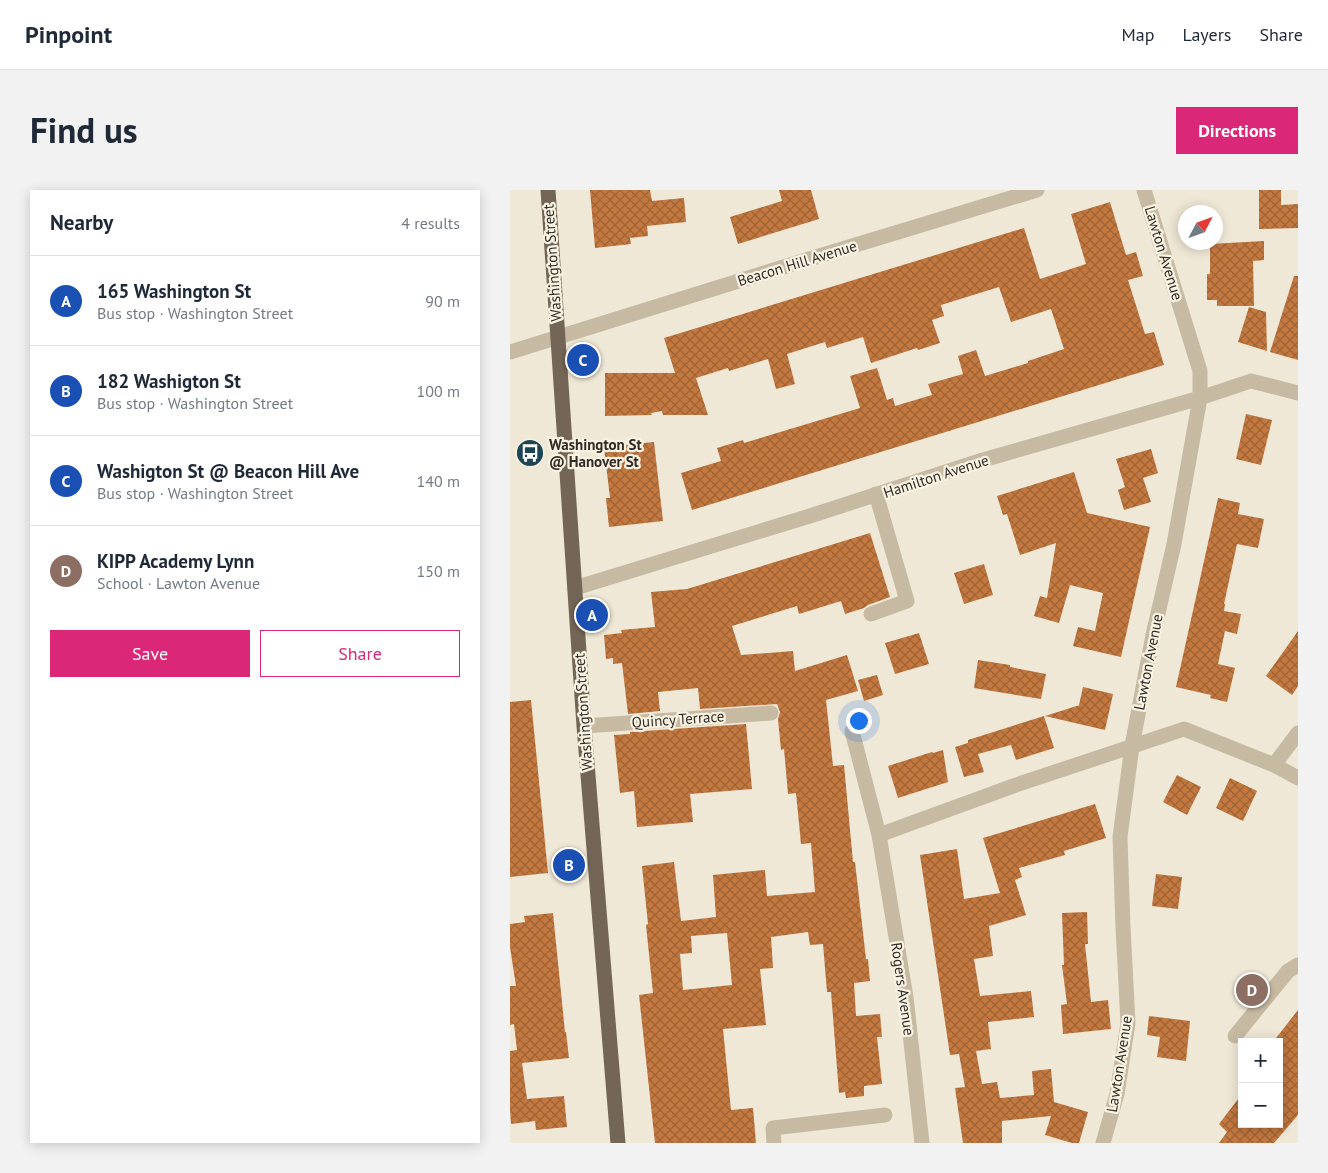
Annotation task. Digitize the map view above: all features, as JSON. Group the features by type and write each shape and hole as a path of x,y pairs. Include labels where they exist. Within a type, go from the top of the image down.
{"main road":[{"name":"Washington Street","path":"548,190 584,726 618,1143"}],"street":[{"name":"Beacon Hill Avenue","path":"510,352 1038,190"},
{"name":"Lawton Avenue","path":"1103,1143 1117,1094 1128,1023 1120,837 1132,746 1153,635 1174,544 1200,398 1200,371 1144,190"},
{"name":"Hamilton Avenue","path":"574,588 813,515 983,460 1200,398 1251,381 1298,393"},
{"path":"871,614 907,601 876,494"},
{"name":"Quincy Terrace","path":"584,726 771,713"},
{"path":"879,835 1016,785 1184,729 1274,765 1298,778"},
{"name":"Rogers Avenue","path":"852,731 879,835 906,997 922,1143"},
{"path":"1274,765 1298,733"},
{"path":"1235,1036 1288,972 1298,965"},
{"path":"774,1143 773,1128 885,1115"}],"building":[{"path":"590,190 650,190 652,201 684,198 686,222 647,226 648,236 630,238 631,244 595,248"},
{"path":"779,190 811,190 819,219 738,244 730,217 782,201"},
{"path":"1259,190 1281,190 1281,205 1298,204 1298,228 1259,229"},
{"path":"1110,202 1126,255 1136,252 1143,276 1128,280 1145,334 1154,332 1164,365 692,510 681,473 721,461 717,448 743,440 744,443 860,408 850,376 877,368 887,400 893,398 895,406 932,395 928,384 963,374 958,356 976,350 985,376 1028,363 1028,361 1064,349 1051,309 1011,322 999,287 941,305 944,316 932,320 940,343 918,350 917,348 871,363 863,337 827,348 825,342 787,354 795,384 776,389 768,359 729,371 728,368 696,378 708,415 663,415 662,411 651,413 652,415 605,416 605,373 675,373 664,338 1024,228 1040,279 1086,264 1071,214"},
{"path":"1264,241 1264,260 1253,261 1254,306 1217,306 1217,300 1207,300 1207,274 1210,274 1210,250 1223,250 1223,243"},
{"path":"1294,276 1298,276 1298,360 1270,352"},
{"path":"1249,307 1266,312 1267,351 1238,342"},
{"path":"1246,414 1272,420 1261,465 1236,459"},
{"path":"654,442 663,521 609,527 606,498 610,498 604,447"},
{"path":"1151,449 1158,473 1143,478 1151,502 1124,510 1118,490 1125,487 1116,459"},
{"path":"1074,472 1087,513 1150,527 1121,657 1073,646 1078,627 1095,631 1103,593 1070,585 1059,623 1034,616 1040,596 1047,598 1056,543 1020,555 1007,514 1003,515 997,496"},
{"path":"1218,498 1240,503 1238,514 1264,519 1258,548 1237,544 1224,604 1224,611 1241,614 1237,634 1225,631 1218,664 1235,668 1227,702 1210,698 1211,695 1176,687"},
{"path":"870,533 890,597 845,614 841,601 799,614 797,606 732,626 741,655 793,651 795,671 847,655 858,691 826,700 833,766 844,765 853,862 855,862 866,959 868,959 870,981 854,983 856,1016 880,1014 882,1037 877,1037 882,1084 864,1086 864,1096 846,1098 845,1092 839,1093 831,992 827,992 823,944 810,945 808,932 771,937 773,968 760,969 766,1025 723,1029 731,1110 753,1108 756,1143 655,1143 639,995 653,993 642,866 674,862 681,921 716,917 713,875 765,870 767,896 815,892 811,843 801,844 796,793 788,794 784,749 781,750 778,719 780,712 777,704 700,709 698,688 658,692 660,711 628,714 622,663 613,664 613,658 606,659 604,635 622,633 621,630 655,627 651,592 687,589","holes":["727,933 732,985 683,990 680,954 692,953 691,936"]},
{"path":"984,564 993,595 964,604 954,573"},
{"path":"1298,631 1298,686 1292,695 1266,676"},
{"path":"919,633 929,664 895,674 885,643"},
{"path":"978,660 1010,665 1010,667 1046,674 1041,699 974,688"},
{"path":"877,675 883,695 864,701 858,680"},
{"path":"1083,687 1113,694 1105,730 1045,716 1080,705"},
{"path":"531,700 548,873 510,877 510,702"},
{"path":"1044,716 1054,748 1016,760 1011,745 978,754 984,772 964,777 955,747 968,743 968,740"},
{"path":"746,724 752,789 690,794 693,822 637,827 634,791 620,793 614,735 630,734 630,732"},
{"path":"943,750 948,782 898,798 888,766"},
{"path":"1177,775 1201,787 1187,815 1163,802"},
{"path":"1230,778 1257,791 1243,821 1216,808"},
{"path":"1095,804 1106,838 1064,851 1065,855 1019,868 1022,877 1015,880 1026,915 989,926 993,956 974,959 980,996 1031,991 1034,1017 988,1022 991,1049 976,1051 982,1084 997,1082 1000,1098 1034,1095 1032,1071 1051,1069 1054,1102 1088,1112 1079,1143 1072,1143 1045,1135 1051,1116 1002,1121 1002,1143 963,1143 955,1088 965,1087 959,1054 950,1055 920,855 957,849 964,899 1000,893 983,838"},
{"path":"1156,874 1182,877 1178,909 1152,906"},
{"path":"1087,912 1088,944 1085,944 1091,1002 1108,1000 1111,1029 1063,1034 1061,1005 1067,1004 1062,965 1064,965 1062,913"},
{"path":"553,913 569,1058 522,1063 527,1099 564,1096 567,1127 536,1130 535,1121 511,1124 510,1051 517,1050 514,1024 510,1025 510,986 516,986 510,947 510,924 525,922 524,916"},
{"path":"1298,1010 1298,1115 1274,1143 1219,1143 1227,1132 1219,1124 1238,1099 1238,1128 1283,1128 1283,1038 1276,1038"},
{"path":"1149,1016 1190,1021 1186,1061 1157,1057 1160,1037 1147,1035"}],"place":[{"name":"Washigton St @ Beacon Hill Ave","path":"583,360"},
{"name":"Washington St @ Hanover St","path":"530,453"},
{"name":"165 Washington St","path":"592,615"},
{"name":"182 Washigton St","path":"569,865"},
{"name":"KIPP Academy Lynn","path":"1252,990"}]}
